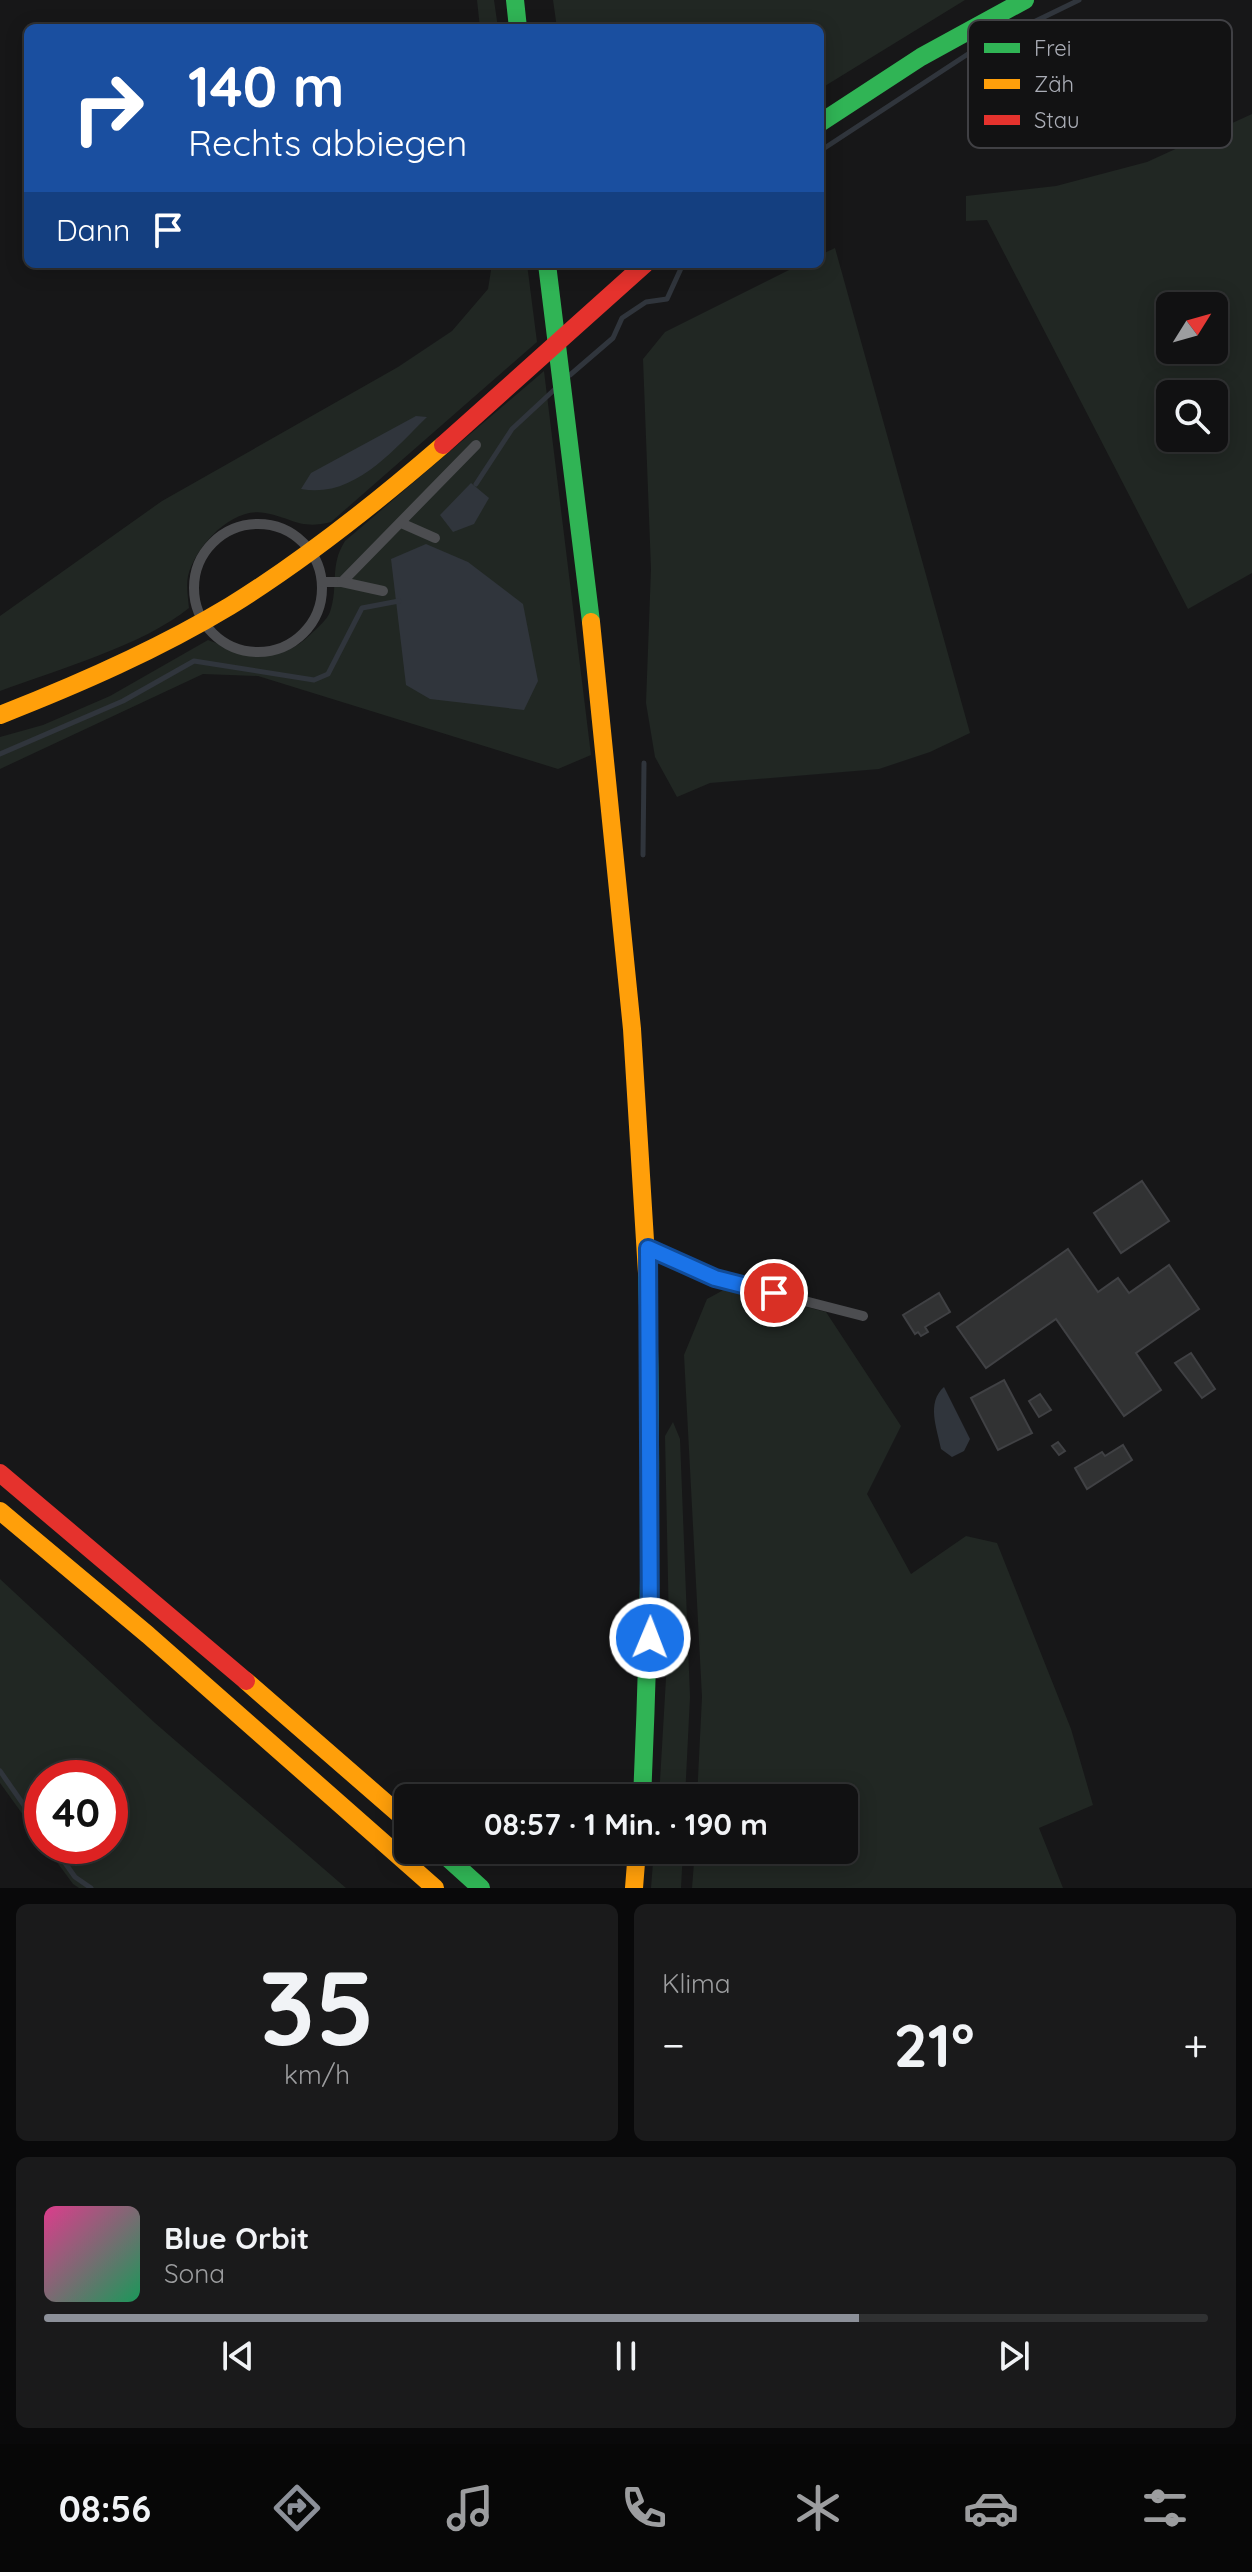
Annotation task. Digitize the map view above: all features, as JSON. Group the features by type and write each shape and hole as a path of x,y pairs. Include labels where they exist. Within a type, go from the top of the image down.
{"main road":[{"path":"515,0 518,24"},
{"path":"989,20 1025,0"},
{"path":"824,120 921,57 968,31"},
{"path":"547,268 620,878 648,1248 651,1608 643,1784"},
{"path":"0,715 69,688 204,621 311,550 442,446 641,268"},
{"path":"0,1473 168,1613 394,1810"},
{"path":"0,1511 435,1888"},
{"path":"0,1533 14,1544 59,1560"},
{"path":"454,1864 481,1888"},
{"path":"634,1888 636,1864"}],"lane":[{"path":"342,582 476,445"},
{"path":"267,523 289,531 311,550 323,582 322,602 302,636 286,646 267,652 247,652 228,645 204,621 194,595 195,572 205,550 222,534 244,524 267,523"},
{"path":"401,523 435,538"},
{"path":"323,582 342,582 383,591"},
{"path":"648,1248 715,1278 863,1316"}],"shaded area":[{"path":"477,0 494,0 497,24 480,24"},
{"path":"553,0 965,0 824,87 824,24 556,24"},
{"path":"1252,114 1252,573 1188,609 987,220 966,221 966,196 1056,186 1147,162 1178,148 1232,148 1232,123"},
{"path":"835,248 970,733 930,752 879,769 710,783 677,797 655,757 646,703 651,569 643,359 665,332 793,268 824,268 824,253"},
{"path":"491,268 528,268 537,342 331,522 312,525 253,513 228,522 207,541 192,565 187,587 189,608 124,645 0,691 0,616 162,501 398,367 452,331 488,289"},
{"path":"544,371 591,755 558,769 258,676 203,674 0,769 0,737 43,725 110,696 208,640 261,654 286,650 298,644 330,612 337,559 345,541"},
{"path":"416,416 427,417 371,469 338,487 301,489 311,473"},
{"path":"471,483 489,498 474,524 453,532 440,515"},
{"path":"426,544 468,562 523,604 538,681 524,710 430,699 406,685 391,559"},
{"path":"729,1287 826,1312 901,1426 867,1494 911,1574 966,1536 997,1543 1071,1729 1093,1805 1039,1828 1063,1888 692,1888 694,1864 858,1864 858,1784 698,1784 702,1697 684,1355 707,1299"},
{"path":"944,1387 970,1439 964,1451 952,1457 941,1449 934,1416 935,1400"},
{"path":"673,1422 680,1439 690,1697 686,1784 660,1784 669,1627 665,1436"},
{"path":"0,1579 155,1723 346,1888 79,1888 58,1864 128,1864 128,1760 24,1760 24,1816 0,1783"},
{"path":"653,1864 682,1864 681,1888 651,1888"}],"building":[{"path":"1142,1181 1169,1221 1121,1253 1094,1213"},
{"path":"1068,1249 1098,1292 1118,1278 1129,1293 1169,1265 1199,1309 1136,1353 1161,1390 1124,1416 1056,1319 986,1368 957,1327"},
{"path":"939,1293 950,1312 925,1327 928,1332 921,1336 918,1332 915,1334 903,1315"},
{"path":"1191,1353 1215,1389 1202,1398 1175,1363"},
{"path":"1004,1380 1032,1433 998,1450 971,1398"},
{"path":"1040,1394 1051,1410 1039,1417 1029,1401"},
{"path":"1058,1442 1065,1451 1059,1455 1052,1446"},
{"path":"1123,1445 1132,1460 1087,1489 1075,1468 1102,1452 1105,1456"}],"waterway":[{"path":"1038,20 1079,0"},
{"path":"824,148 968,54"},
{"path":"570,375 613,338 622,318 646,302 667,299 681,268"},
{"path":"476,484 512,429 554,390"},
{"path":"0,754 123,701 194,661 314,680 328,674 362,608 399,601"},
{"path":"643,855 644,763"},
{"path":"0,1771 24,1805"},
{"path":"66,1864 75,1877 91,1888"}],"traffic: fast":[{"path":"515,0 518,24"},
{"path":"989,20 1025,0"},
{"path":"824,120 921,57 968,31"},
{"path":"547,268 591,622"},
{"path":"643,1784 650,1536 647,1273"},
{"path":"454,1864 481,1888"}],"traffic: slow":[{"path":"0,715 117,665 230,606 340,530 443,445"},
{"path":"591,622 632,1029 647,1273"},
{"path":"0,1511 148,1635 435,1888"},
{"path":"246,1681 394,1810"},
{"path":"634,1888 636,1864"}],"traffic: jam":[{"path":"443,445 641,268"},
{"path":"0,1473 246,1681"}],"route":[{"path":"650,1638 648,1248 715,1278 774,1293"}]}
